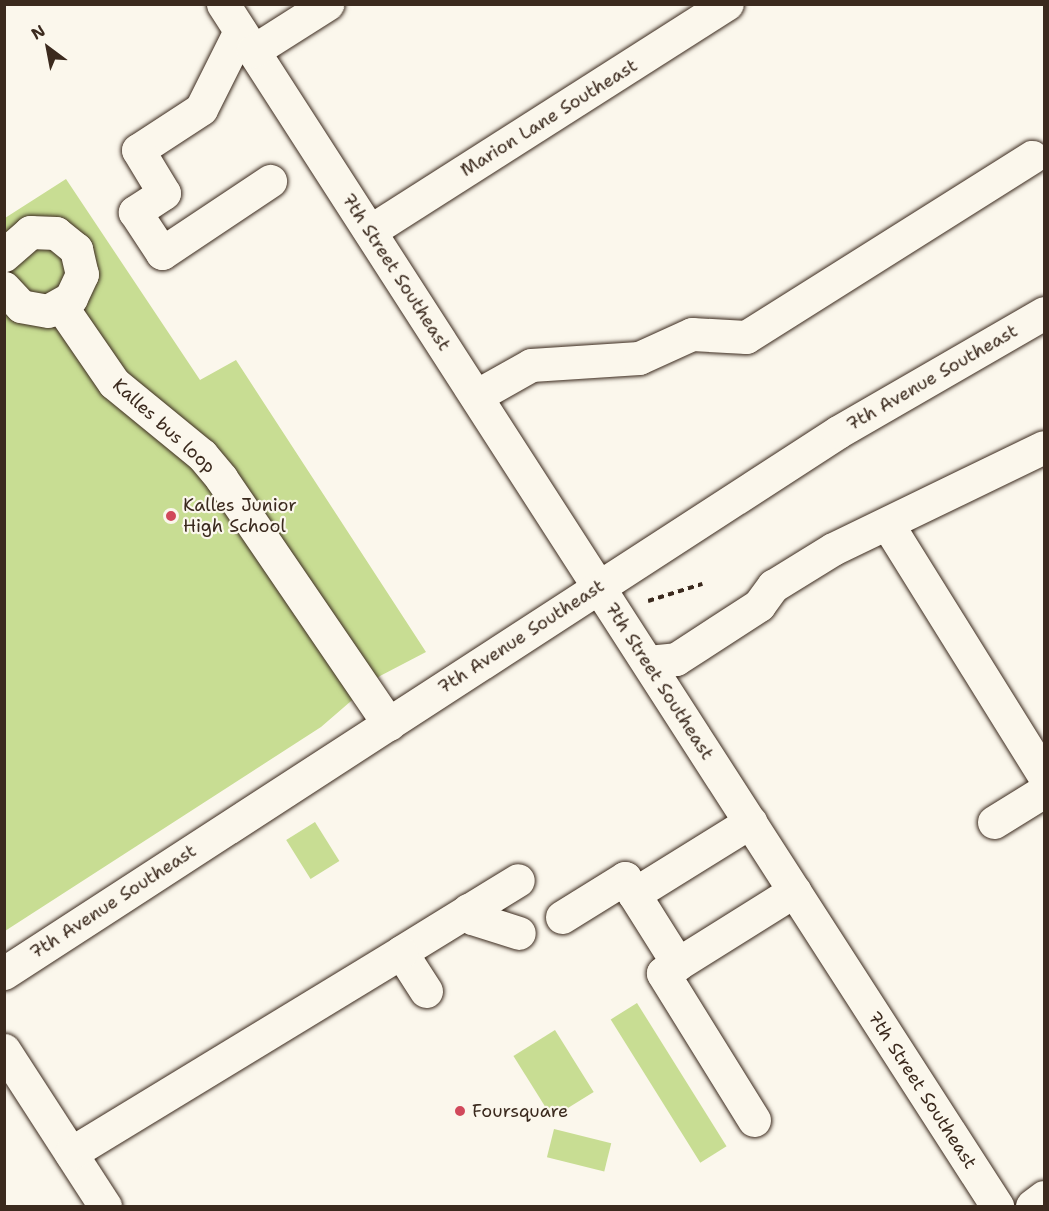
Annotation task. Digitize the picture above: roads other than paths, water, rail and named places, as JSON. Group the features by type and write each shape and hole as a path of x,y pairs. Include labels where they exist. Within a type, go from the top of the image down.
{"street":[{"path":"270,181 162,253 135,212 164,193 138,150 201,109 239,29 327,4"},
{"name":"Marion Lane Southeast","path":"370,231 728,4"},
{"name":"7th Street Southeast","path":"239,29 997,1206"},
{"path":"476,396 531,365 639,358 692,334 746,337 1032,157"},
{"path":"4,255 30,232 67,240 82,274 61,306 34,310 21,306 4,288"},
{"name":"Kalles bus loop","path":"61,306 114,383 202,455 221,478 389,724"},
{"name":"7th Avenue Southeast","path":"4,974 837,432 1044,314"},
{"path":"648,662 663,640 748,589 773,586 833,549 888,525 1044,447"},
{"path":"888,525 1044,776"},
{"path":"994,822 1044,791"},
{"path":"634,894 750,822"},
{"path":"562,917 625,878 678,964"},
{"path":"71,1153 518,880"},
{"path":"754,1120 663,973 794,891"},
{"path":"468,910 472,918 519,933"},
{"path":"401,952 426,991"},
{"path":"4,1050 105,1206"},
{"path":"1032,1206 1044,1197"}],"place":[{"name":"Kalles Junior High School","path":"171,516"},
{"name":"Foursquare","path":"460,1111"}]}
